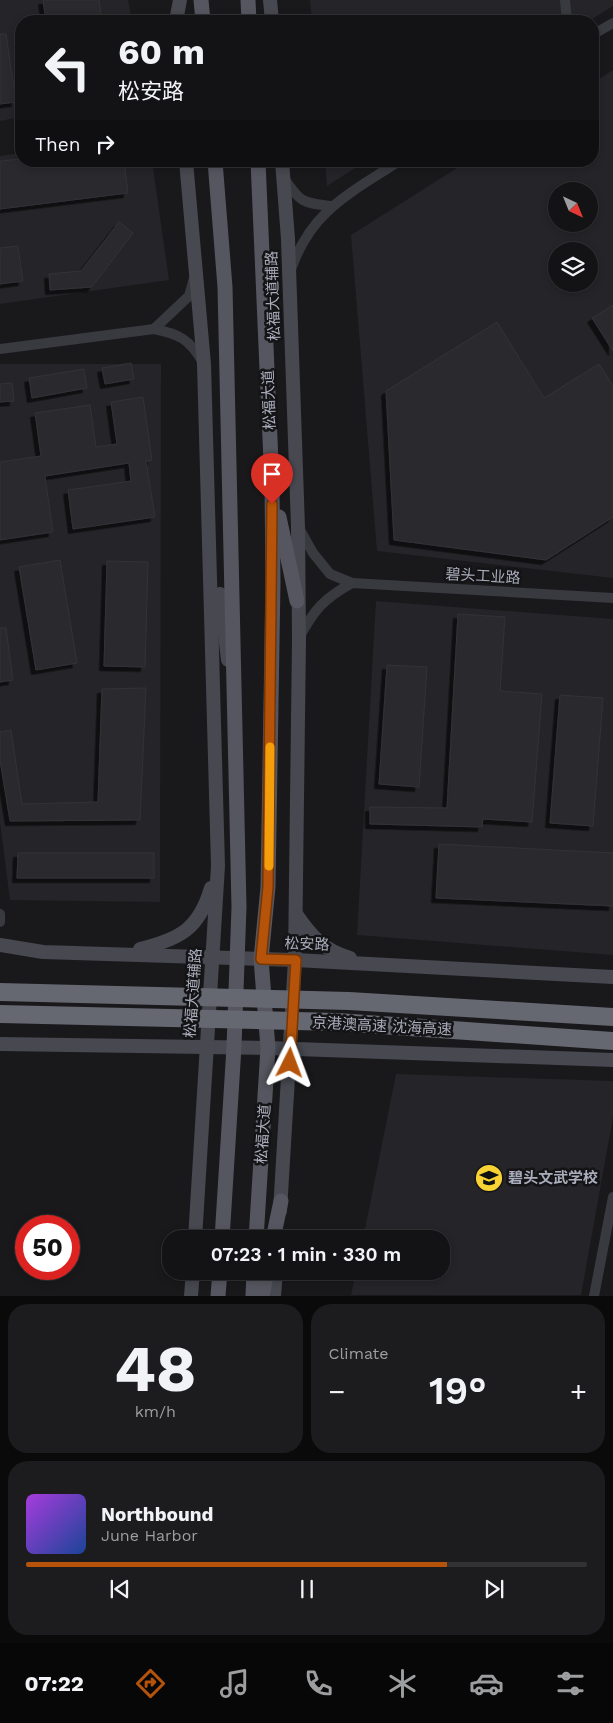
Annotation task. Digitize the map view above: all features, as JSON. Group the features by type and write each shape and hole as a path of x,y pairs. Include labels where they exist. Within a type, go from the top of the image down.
{"highway":[{"name":"京港澳高速 沈海高速","path":"0,992 349,1001 613,1017"},
{"name":"京港澳高速 沈海高速","path":"0,1014 337,1022 613,1041"}],"main road":[{"path":"171,0 174,15"},
{"path":"176,15 180,0"},
{"path":"201,0 202,15"},
{"path":"248,0 249,15"},
{"path":"270,2 271,15"},
{"name":"松福大道辅路","path":"186,167 204,364 218,866 196,1230"},
{"path":"215,167 225,287 239,907 234,1047 223,1230"},
{"name":"松福大道","path":"257,1230 268,1048 261,959 268,887 272,485 258,167"},
{"name":"松福大道辅路","path":"279,1230 296,960 299,639 297,601 298,527 289,275 282,167"},
{"path":"272,485 297,601"},
{"name":"松福大道辅路","path":"209,504 235,726"},
{"name":"松福大道辅路","path":"214,750 232,560"},
{"path":"127,953 162,943 188,930 205,907 218,866"},
{"path":"296,914 312,937 336,953 367,963"},
{"name":"松安路","path":"0,945 43,952 127,953 367,963 613,977"},
{"path":"0,1044 206,1046 613,1060"},
{"path":"276,1230 281,1202"},
{"path":"191,1296 192,1280"},
{"path":"218,1296 219,1280"},
{"path":"253,1296 254,1280"},
{"path":"262,1296 265,1280"},
{"path":"274,1296 275,1280"}],"street":[{"path":"565,0 566,15"},
{"path":"599,31 613,23"},
{"path":"289,275 308,231 331,206 390,167"},
{"path":"283,178 295,194 307,204 331,206"},
{"path":"154,329 189,296 195,273"},
{"path":"0,349 154,329 174,333 193,345 204,364"},
{"path":"298,527 313,553 330,574 352,583"},
{"path":"299,639 314,611 332,594 352,583"},
{"name":"碧头工业路","path":"352,583 613,598"},
{"path":"0,914 0,922"},
{"path":"594,1296 613,1197"}],"shaded area":[{"path":"0,0 128,0 131,15 15,15 15,118 0,121"},
{"path":"310,0 613,0 613,6 599,15 311,15"},
{"path":"613,70 613,578 377,551 351,235 459,167 599,167 599,79"},
{"path":"15,154 15,167 153,167 169,280 0,304 0,156"},
{"path":"325,167 357,167 327,186"},
{"path":"0,364 161,364 160,902 10,900 0,822"},
{"path":"376,601 613,619 613,955 357,935"},
{"name":"碧头文武学校","path":"396,1074 613,1081 613,1117 581,1295 351,1295 354,1280 450,1280 450,1230 365,1230"}],"building":[{"path":"43,0 99,0 101,15 45,15"},
{"path":"0,34 6,34 15,102 0,104"},
{"path":"15,160 15,167 125,167 128,193 0,209 0,161"},
{"path":"119,222 133,233 92,287 50,290 49,274 81,271"},
{"path":"18,246 23,281 0,284 0,248"},
{"path":"613,305 613,351 592,318"},
{"path":"497,322 544,398 599,364 613,386 613,517 546,560 394,540 386,391"},
{"path":"131,363 134,379 105,384 102,368"},
{"path":"84,369 87,388 32,398 29,378"},
{"path":"12,383 14,401 0,402 0,384"},
{"path":"143,397 152,460 146,461 155,517 73,529 68,490 131,481 129,463 45,476 53,532 0,540 0,462 41,456 35,413 90,405 96,447 117,444 111,402"},
{"path":"60,560 77,663 36,670 19,567"},
{"path":"107,561 148,562 145,667 104,666"},
{"path":"458,614 505,617 500,691 542,694 532,822 483,819 482,827 370,824 370,807 447,808"},
{"path":"0,628 6,628 13,680 0,682"},
{"path":"387,665 427,667 419,787 379,784"},
{"path":"146,688 140,820 10,821 0,760 0,732 11,730 22,804 98,802 102,689"},
{"path":"560,695 603,698 593,826 550,823"},
{"path":"439,844 613,853 613,906 436,898"},
{"path":"18,853 154,853 154,878 17,878"}],"slow traffic":[{"path":"269,866 270,747"}],"place":[{"name":"碧头文武学校","path":"489,1178"}],"route":[{"path":"272,504 273,582 268,887 261,959 296,960 290,1063"}]}
